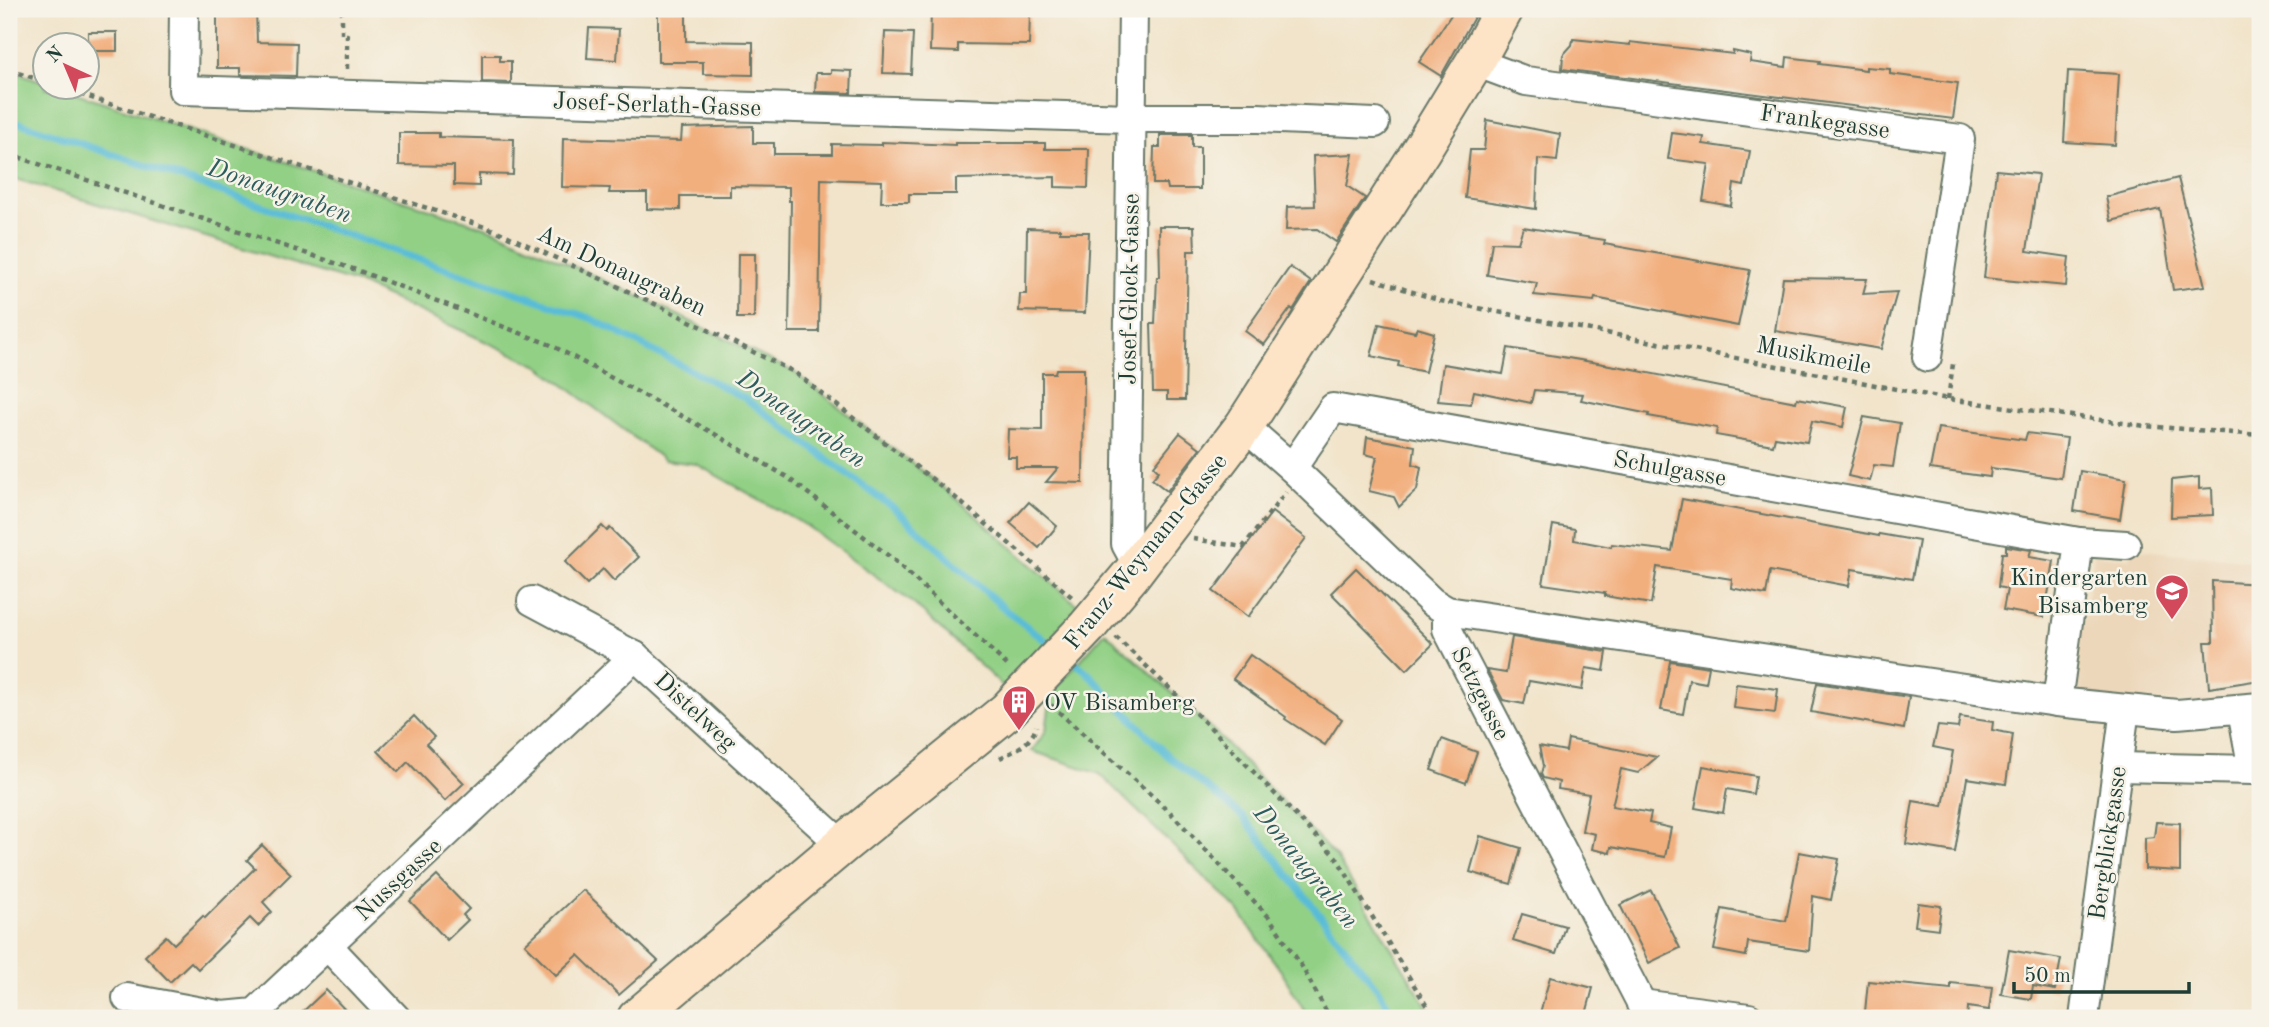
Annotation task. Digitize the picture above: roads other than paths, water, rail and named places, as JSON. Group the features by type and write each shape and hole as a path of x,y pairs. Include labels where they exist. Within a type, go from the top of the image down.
{"street":[{"name":"Josef-Serlath-Gasse","path":"184,9 183,90 1131,118 1375,122"},
{"name":"Josef-Glock-Gasse","path":"1133,9 1126,544 1138,566"},
{"name":"Franz-Weymann-Gasse","path":"637,1018 842,845 1036,688 1099,627 1138,566 1244,426 1475,62 1504,9"},
{"name":"Frankegasse","path":"1475,62 1526,80 1960,139 1927,357"},
{"name":"Schulgasse","path":"1291,477 1333,408 2079,542 2126,545"},
{"path":"1244,426 1291,477 1432,602 1447,611 2057,702 2177,714 2251,708 2253,770 2117,767"},
{"path":"2057,702 2079,542"},
{"name":"Distelweg","path":"531,601 635,656 842,845"},
{"name":"Setzgasse","path":"1447,611 1447,629 1645,1011"},
{"name":"Nussgasse","path":"127,998 223,1016 255,1013 635,656"},
{"name":"Bergblickgasse","path":"2084,1018 2125,709"},
{"path":"327,945 396,1018"},
{"path":"1645,1011 1749,1018"}],"waterway":[{"name":"Donaugraben","path":"9,119 590,318 746,399 896,510 1008,612 1054,647"},
{"name":"Donaugraben","path":"1072,660 1086,671 1168,756 1243,817 1377,988 1396,1018"}],"place":[{"name":"Kindergarten Bisamberg","path":"2172,621"},
{"name":"OV Bisamberg","path":"1019,732"}]}
